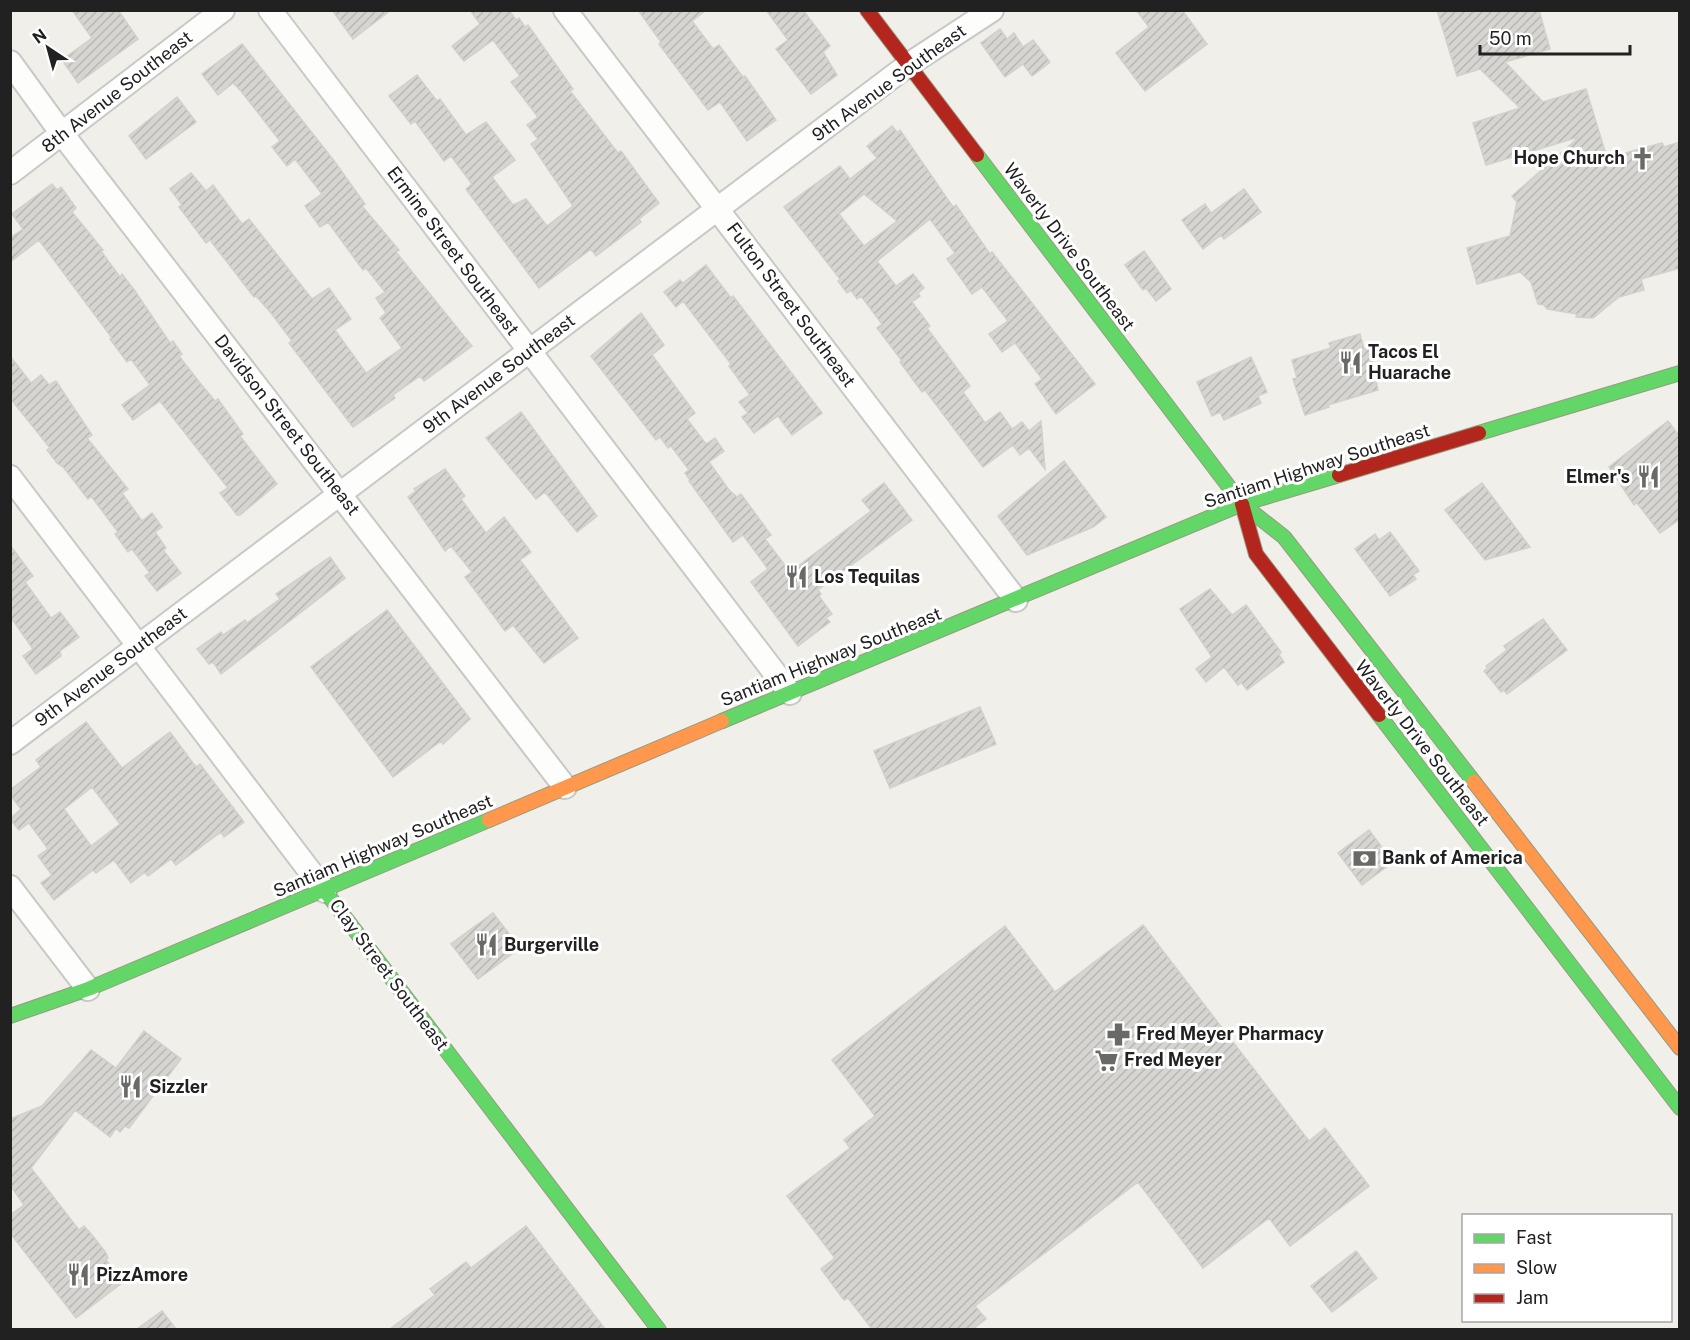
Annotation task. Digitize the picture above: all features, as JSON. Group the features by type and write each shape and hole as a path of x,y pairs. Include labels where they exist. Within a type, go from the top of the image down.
{"main road":[{"name":"Waverly Drive Southeast","path":"867,10 1242,504 1284,537 1680,1048"},
{"name":"Santiam Highway Southeast","path":"10,1016 88,989 325,891 565,787 1242,504 1680,373"},
{"name":"Waverly Drive Southeast","path":"1242,504 1256,554 1680,1108"},
{"path":"1409,754 1427,756 1476,818"},
{"path":"1507,848 1529,856"},
{"path":"1497,869 1517,874"},
{"name":"Clay Street Southeast","path":"325,891 566,1211 659,1329"},
{"path":"1599,968 1618,970"}],"street":[{"name":"8th Avenue Southeast","path":"10,173 63,135 224,10"},
{"name":"Ermine Street Southeast","path":"270,10 790,693"},
{"name":"Fulton Street Southeast","path":"565,10 1016,600"},
{"name":"9th Avenue Southeast","path":"10,743 908,65 992,10"},
{"name":"Davidson Street Southeast","path":"10,62 63,135 565,787"},
{"name":"Clay Street Southeast","path":"10,477 325,891"},
{"path":"10,887 88,989"}],"building":[{"path":"72,10 118,10 138,39 78,83 62,60 92,38"},
{"path":"332,10 391,10 353,39"},
{"path":"470,10 509,10 516,20 519,18 525,27 528,25 573,89 570,91 618,153 621,151 659,203 639,219 641,222 596,256 591,249 539,288 466,189 472,184 451,156 444,161 415,121 411,124 389,96 417,75 437,101 440,99 466,135 486,122 515,160 492,177 513,205 526,199 547,226 573,206 531,144 538,139 527,125 538,117 511,82 520,76 493,40 464,61 452,46 480,24"},
{"path":"638,10 706,10 692,21 713,49 719,45 743,77 745,76 776,120 747,141 720,102 708,110 659,44 661,42"},
{"path":"766,10 803,10 830,46 823,52 837,75 811,94 776,49 788,40"},
{"path":"1136,10 1182,10 1207,44 1145,91 1116,53 1149,27"},
{"name":"Hope Church","path":"1437,10 1539,10 1550,49 1505,62 1543,102 1586,89 1607,158 1662,143 1664,147 1680,142 1680,268 1641,279 1644,290 1619,297 1593,318 1576,317 1577,314 1547,309 1544,305 1538,304 1531,282 1520,272 1477,284 1467,248 1510,236 1517,202 1512,196 1579,137 1486,165 1473,123 1520,108 1480,69 1457,76"},
{"path":"1000,29 1007,39 1014,33 1023,47 1033,40 1050,62 1032,76 1023,64 1005,77 981,43"},
{"path":"242,44 335,162 365,204 362,206 399,250 396,252 472,346 424,381 420,376 393,395 395,398 353,427 289,343 292,341 271,313 256,296 254,297 210,240 206,243 179,207 182,205 170,189 191,173 206,191 213,185 242,224 249,219 312,299 329,288 351,319 335,330 366,373 402,348 380,318 386,313 376,298 385,292 366,268 363,270 328,222 320,227 305,206 322,194 295,159 287,166 272,147 280,141 233,83 218,95 202,74"},
{"path":"177,97 196,122 146,159 129,136"},
{"path":"892,126 898,133 900,130 953,207 956,205 990,254 992,252 1095,384 1056,414 1035,384 1042,379 1015,343 1002,352 989,334 1008,321 982,287 972,294 947,259 955,253 930,219 877,261 896,286 913,274 924,288 918,293 920,296 912,302 930,326 927,328 970,386 963,392 985,423 1000,412 1012,429 1022,422 1029,431 1041,421 1045,469 1029,448 1020,455 1013,445 983,467 925,390 922,392 900,362 902,361 877,328 882,324 861,296 857,299 851,290 847,293 838,281 840,279 784,207 840,166 850,179 877,158 867,146","holes":["864,194 897,221 864,246 839,214"]},
{"path":"52,184 57,190 61,187 76,208 72,212 103,250 101,251 120,277 122,274 135,291 170,343 173,341 182,354 179,356 200,383 215,401 218,399 243,434 240,436 277,484 240,515 237,515 220,493 228,488 160,401 133,420 122,405 150,385 131,359 127,362 110,339 112,338 39,240 10,262 10,238 23,229 12,214"},
{"path":"1244,189 1261,212 1224,239 1221,235 1203,249 1182,220 1205,204 1211,213"},
{"path":"1144,251 1171,289 1156,301 1146,288 1143,290 1125,265"},
{"path":"706,265 731,298 733,296 822,413 792,435 778,416 754,433 742,417 748,413 739,402 750,395 729,366 731,364 683,301 676,307 664,292 680,280 683,283"},
{"path":"641,313 664,345 652,355 695,413 687,419 706,444 715,438 724,451 709,462 729,490 737,497 741,494 771,535 765,539 790,572 871,511 862,500 884,483 912,520 818,590 821,594 819,596 832,614 826,618 830,622 798,646 751,582 768,569 743,535 733,542 689,481 685,473 689,470 671,446 668,448 660,437 656,440 591,356"},
{"path":"1360,334 1364,349 1369,347 1378,390 1328,405 1329,407 1305,415 1293,379 1297,378 1292,360 1331,348 1329,343"},
{"path":"10,356 31,383 41,375 49,385 56,381 92,435 87,438 128,489 122,493 142,521 152,513 162,527 155,532 166,548 163,550 181,573 157,591 145,576 150,573 132,549 128,552 115,534 118,532 91,496 88,499 64,468 57,463 47,450 50,448 10,398"},
{"path":"1251,357 1267,392 1258,396 1261,403 1224,420 1220,412 1212,416 1197,382"},
{"path":"521,412 597,516 577,532 545,492 536,499 486,438"},
{"name":"Elmer's","path":"1668,421 1680,437 1680,519 1660,533 1637,503 1634,505 1609,467"},
{"path":"1064,461 1106,517 1093,527 1027,555 998,516"},
{"path":"445,469 465,496 461,499 486,533 504,517 531,552 520,560 578,638 544,663 513,625 505,631 465,577 472,572 451,546 445,551 408,497 416,491 414,489"},
{"path":"1482,483 1530,547 1485,560 1445,510"},
{"path":"1390,532 1419,571 1413,575 1416,579 1390,596 1355,549 1375,534 1379,540"},
{"path":"10,545 33,576 25,582 51,618 60,612 79,637 60,651 61,656 36,674 23,656 33,649 10,616"},
{"path":"330,557 345,578 221,674 213,662 209,664 197,649 221,632 223,635 245,620 247,623 280,599 276,594"},
{"path":"1210,589 1232,615 1246,605 1281,652 1279,655 1284,662 1247,690 1241,682 1238,685 1224,667 1206,682 1196,669 1212,657 1180,609"},
{"path":"387,610 470,719 443,744 441,741 393,777 311,667"},
{"path":"1543,619 1567,650 1507,694 1504,690 1501,692 1484,671 1488,668 1486,666 1507,650 1504,646"},
{"path":"980,707 996,744 890,788 874,751"},
{"path":"86,722 122,768 170,732 196,767 200,764 244,822 224,837 221,832 176,865 171,859 148,876 145,872 131,883 114,860 96,873 93,870 54,900 41,883 52,875 38,856 48,849 29,823 19,830 10,819 21,809 10,795 10,790 41,767 36,760","holes":["92,787 120,824 91,846 64,809"]},
{"path":"1369,830 1393,862 1362,885 1338,853"},
{"path":"493,913 520,948 478,979 451,944"},
{"name":"Fred Meyer","path":"1143,925 1309,1141 1325,1128 1369,1186 1290,1246 1269,1218 1203,1268 1138,1182 975,1306 986,1319 973,1329 872,1329 848,1298 844,1300 821,1269 835,1258 787,1196 850,1148 844,1140 875,1116 832,1060 1005,926 1055,992"},
{"path":"144,1031 181,1059 129,1128 125,1126 120,1132 116,1128 110,1137 75,1110 31,1168 79,1230 84,1226 92,1235 106,1253 108,1258 106,1260 123,1282 76,1318 10,1233 10,1215 24,1205 10,1185 10,1119 42,1106 91,1050 116,1068"},
{"path":"526,1226 605,1329 390,1329 435,1295 430,1289 466,1262 471,1268"},
{"path":"1356,1251 1377,1278 1332,1312 1311,1286"},
{"path":"162,1311 176,1329 137,1329"}],"traffic: fast":[{"path":"977,155 1242,504 1284,537 1474,782"},
{"path":"1479,433 1680,373"},
{"path":"722,721 1242,504 1339,475"},
{"path":"1379,715 1680,1108"},
{"path":"10,1016 88,989 489,820"},
{"path":"325,891 659,1330"}],"traffic: slow":[{"path":"489,820 722,721"},
{"path":"1474,782 1680,1048"}],"traffic: jam":[{"path":"867,10 977,155"},
{"path":"1339,475 1479,433"},
{"path":"1242,504 1256,554 1379,715"}],"place":[{"name":"Hope Church","path":"1643,158"},
{"name":"Tacos El Huarache","path":"1350,362"},
{"name":"Elmer's","path":"1648,477"},
{"name":"Los Tequilas","path":"796,577"},
{"name":"Bank of America","path":"1364,858"},
{"name":"Burgerville","path":"486,945"},
{"name":"Fred Meyer Pharmacy","path":"1118,1034"},
{"name":"Fred Meyer","path":"1106,1060"},
{"name":"Sizzler","path":"131,1087"},
{"name":"PizzAmore","path":"78,1275"}]}
